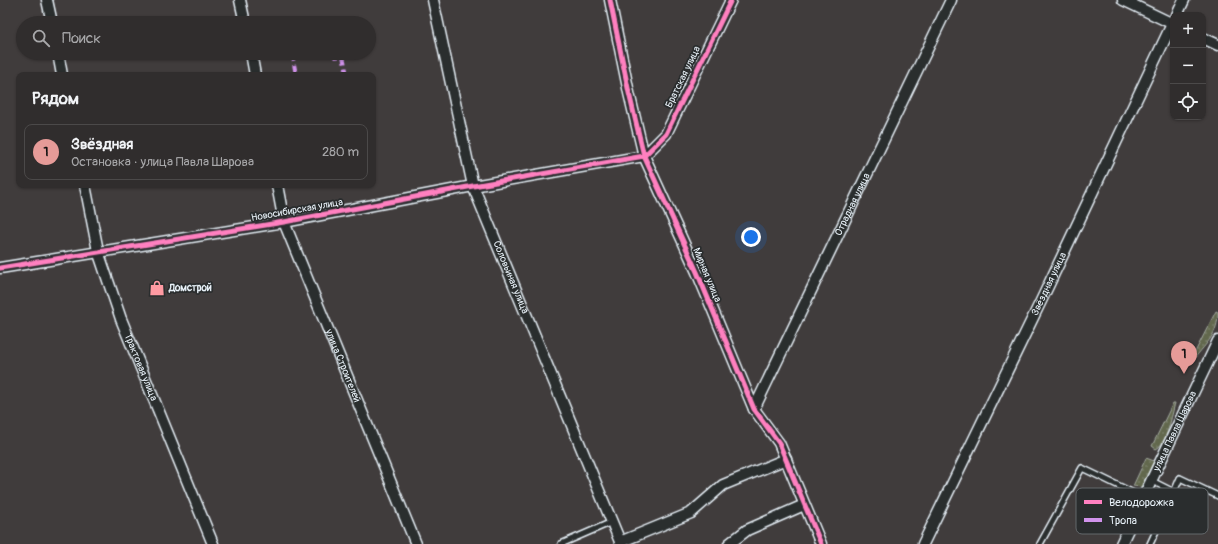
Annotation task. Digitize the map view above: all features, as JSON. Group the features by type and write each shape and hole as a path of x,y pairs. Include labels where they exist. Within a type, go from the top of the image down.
{"street":[{"path":"47,0 50,16"},
{"path":"240,0 243,16"},
{"name":"Соловьиная улица","path":"433,0 473,186 620,543"},
{"name":"Мирная улица","path":"610,0 629,93 644,156 697,272 754,409 774,434 786,459 821,544"},
{"name":"Братская улица","path":"644,156 666,134 731,0"},
{"name":"Отрадная улица","path":"754,409 951,0"},
{"path":"1123,0 1170,19"},
{"name":"Звёздная улица","path":"1178,12 1184,0"},
{"name":"Звёздная улица","path":"923,544 1038,308 1170,29"},
{"path":"1206,39 1218,45"},
{"path":"59,60 61,72"},
{"path":"252,60 254,72"},
{"name":"Новосибирская улица","path":"0,268 284,222 473,186 644,156"},
{"name":"Трактовая улица","path":"86,188 98,251 121,319 214,544"},
{"name":"улица Строителей","path":"278,188 284,222 416,544"},
{"name":"улица Павла Шарова","path":"1149,488 1218,341"},
{"path":"620,543 691,514 723,485 786,459"},
{"path":"729,544 747,530 804,505"},
{"name":"улица Павла Шарова","path":"1121,544 1126,534"}],"lane":[{"path":"1040,544 1082,468 1123,488"},
{"path":"1176,488 1180,478 1201,488"},
{"path":"1152,481 1166,488"},
{"path":"1208,491 1218,496"},
{"path":"561,544 612,522"},
{"path":"1150,544 1155,534"}],"green space":[{"path":"1216,311 1218,312 1218,320 1214,332 1194,359 1192,358"},
{"path":"1173,403 1175,403 1166,435 1160,446 1156,449 1152,446"},
{"path":"1146,458 1154,461 1141,487 1133,486"}],"marked path":[{"path":"293,60 295,72"},
{"path":"344,60 346,72"}],"cycle path":[{"path":"610,0 629,93 644,156 697,272 754,409 779,443 821,544"},
{"path":"0,268 284,222 473,186 644,156 666,134 731,0"}],"place":[{"name":"Домстрой","path":"157,288"},
{"name":"Звёздная","path":"1184,374"}]}
